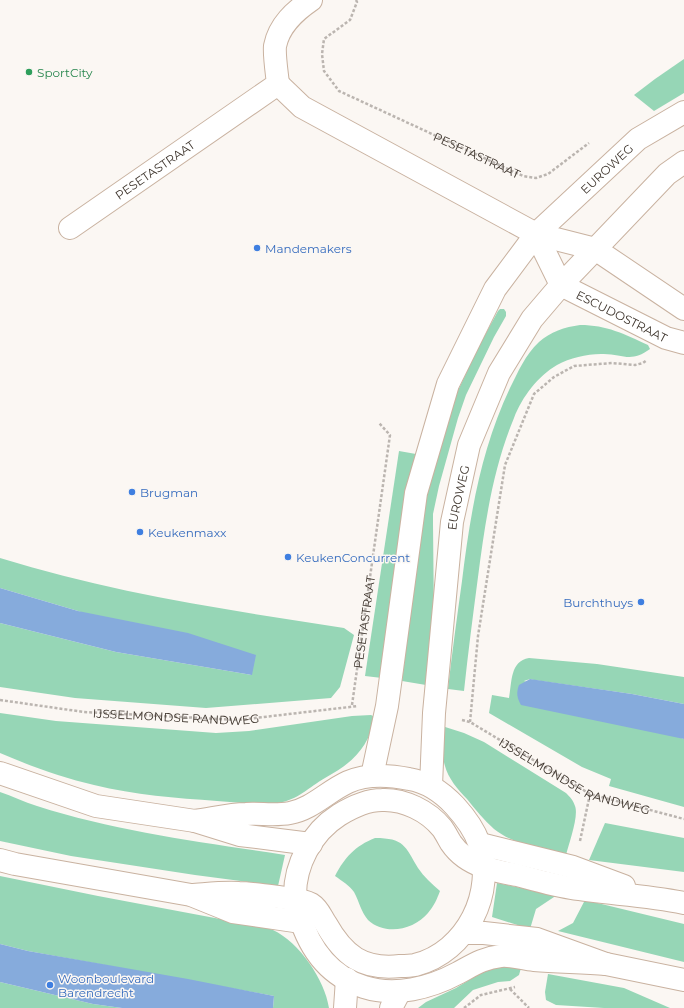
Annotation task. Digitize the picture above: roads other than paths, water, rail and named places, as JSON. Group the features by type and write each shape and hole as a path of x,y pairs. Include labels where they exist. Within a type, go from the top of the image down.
{"main road":[{"path":"311,0 298,9 282,26 275,46 278,84 302,107 536,234 595,249 684,309"},
{"name":"PESETASTRAAT","path":"70,228 278,84"},
{"name":"EUROWEG","path":"365,802 388,706 416,493 448,384 495,289 536,234 638,139 684,112"},
{"name":"EUROWEG","path":"431,786 434,713 452,522 469,445 499,372 532,319 560,285 667,174 684,162"},
{"path":"536,234 560,285"},
{"name":"ESCUDOSTRAAT","path":"560,285 675,341"},
{"path":"0,773 96,806 195,821 240,835 311,844"},
{"path":"191,895 239,893 295,899 311,904 319,911 326,924 344,949 363,963 375,966 391,967 414,965 437,955 464,933 472,921 481,896 483,867 480,844 473,829 462,813 443,794 431,786 409,778 372,776 347,782 302,810 289,814 245,814 195,821"},
{"path":"396,1000 382,991 364,987 334,971 314,949 302,922 295,899 299,866 311,844 330,821 347,810 365,802 382,800 400,802 428,815 442,828 460,855 483,867 569,888 659,898 684,903"},
{"path":"480,844 573,867 659,898"},
{"path":"0,860 15,864 191,895 233,912 302,922"},
{"path":"464,933 484,933 537,939 606,964 684,980"},
{"path":"396,1000 416,989 447,979 474,963 503,956 533,960 606,964"},
{"path":"396,1000 414,965"},
{"path":"345,1008 347,979"}],"water":[{"path":"0,588 78,611 188,633 256,655 252,675 116,652 0,623"},
{"path":"530,679 632,694 684,704 684,739 521,705 517,695 519,685"},
{"path":"0,944 28,951 188,979 274,996 273,1008 122,1008 93,1004 0,982"}],"place":[{"name":"SportCity","path":"29,72"},
{"name":"Mandemakers","path":"257,248"},
{"name":"Brugman","path":"132,492"},
{"name":"Keukenmaxx","path":"140,532"},
{"name":"KeukenConcurrent","path":"288,557"},
{"name":"Burchthuys","path":"641,602"},
{"name":"Woonboulevard Barendrecht","path":"50,985"}]}
